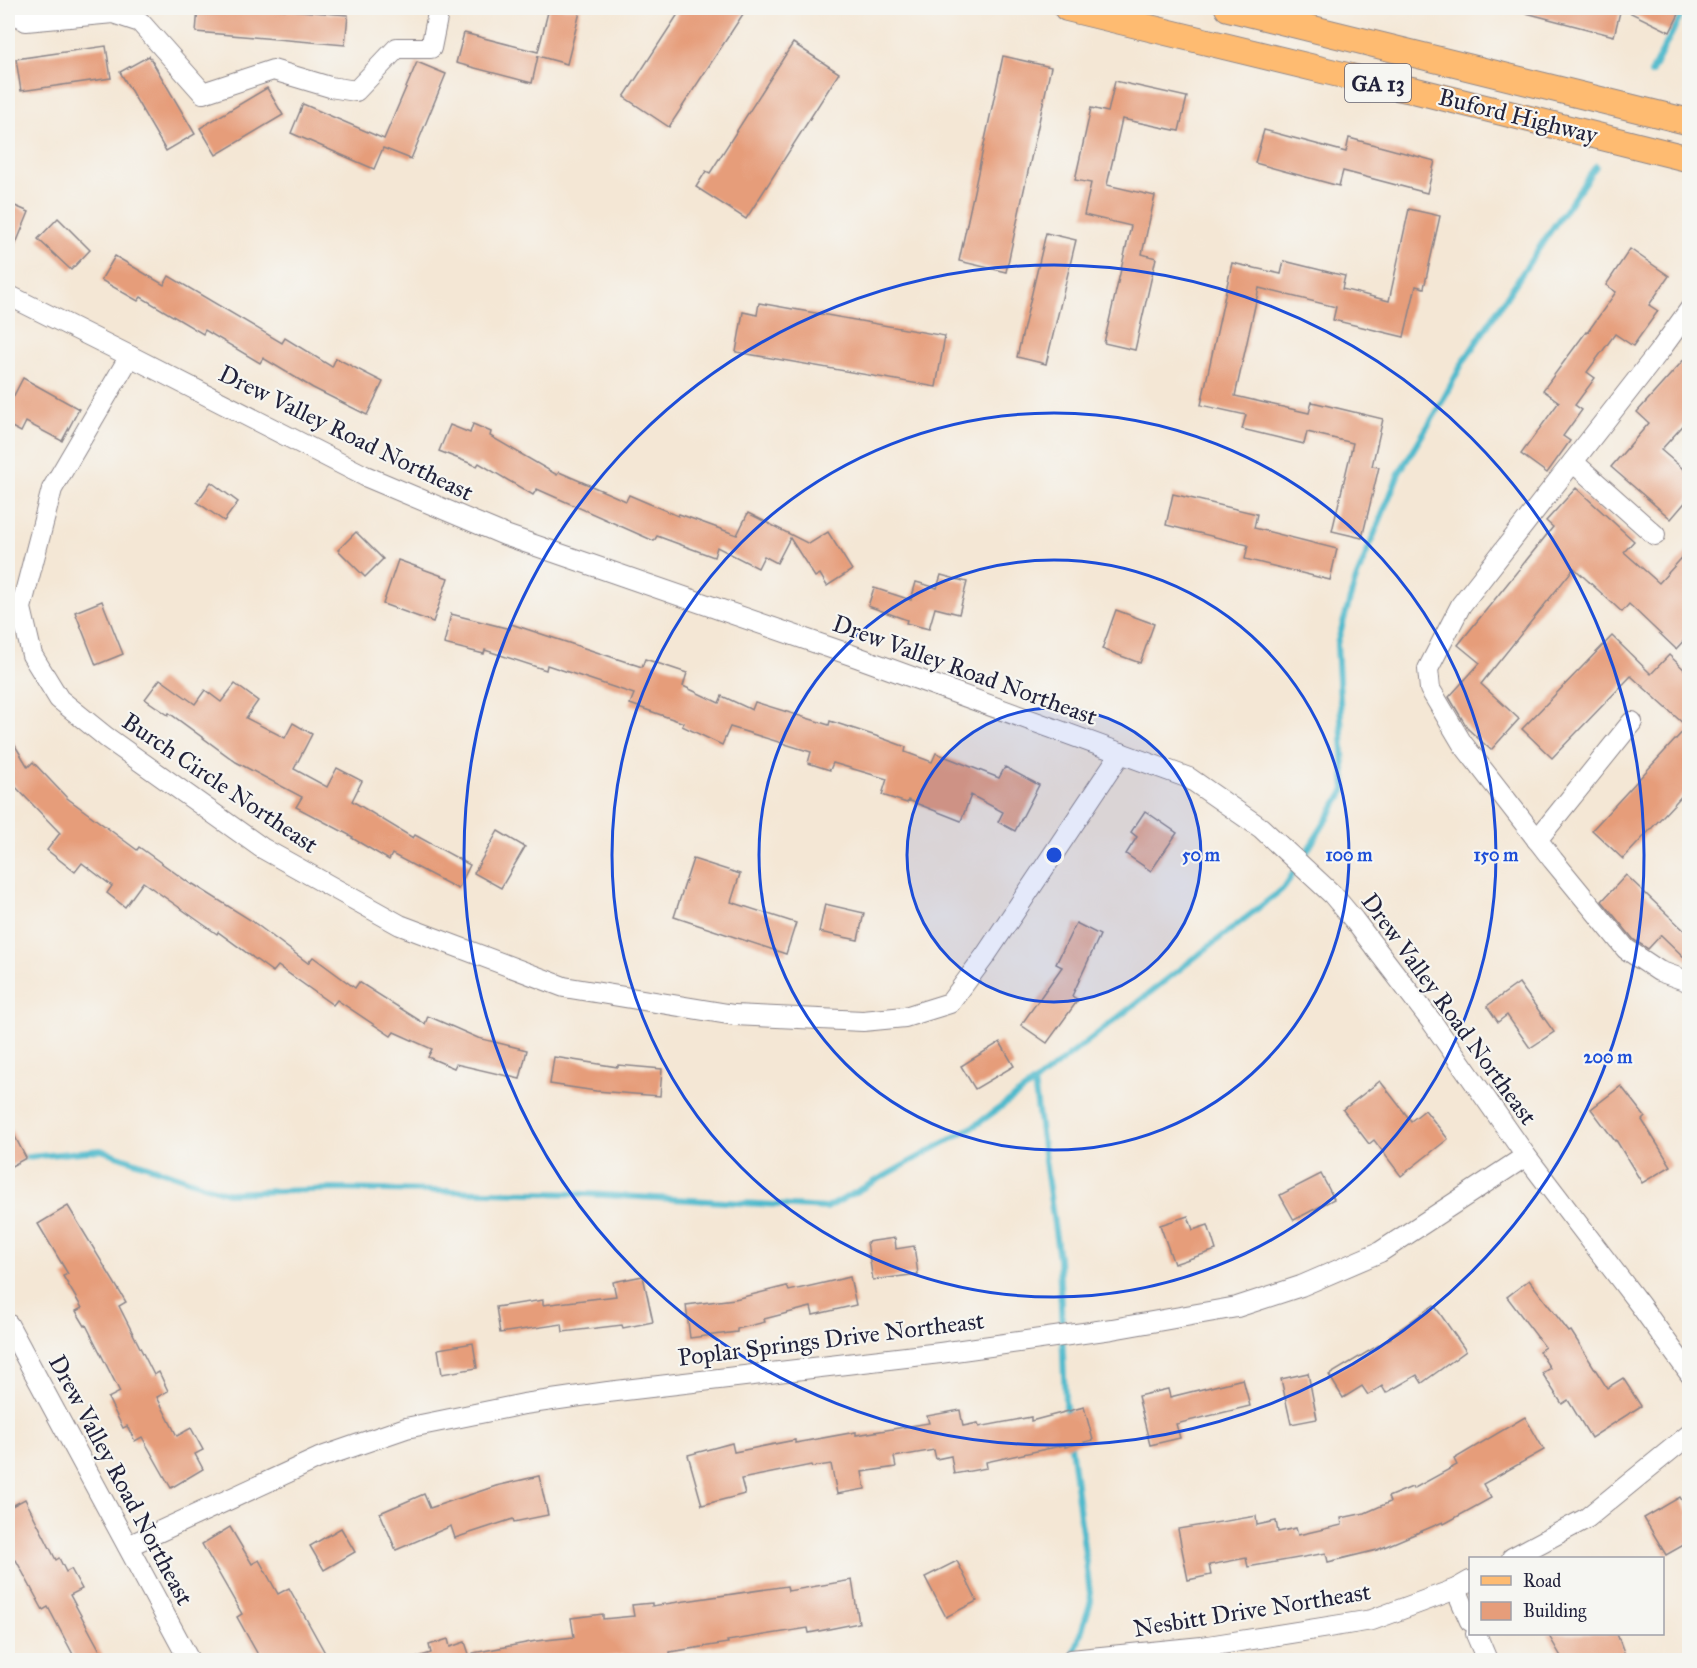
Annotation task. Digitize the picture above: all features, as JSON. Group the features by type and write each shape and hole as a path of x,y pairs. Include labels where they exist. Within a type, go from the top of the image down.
{"main road":[{"name":"Buford Highway","path":"1067,8 1417,91 1689,159"},
{"name":"Buford Highway","path":"1237,8 1689,122"}],"street":[{"path":"9,8 26,21 113,13 140,22 203,93 273,70 330,87 356,91 397,48 431,48 439,8"},
{"name":"Drew Valley Road Northeast","path":"8,295 365,476 505,535 879,665 1189,778 1279,843 1333,895 1354,920 1432,1022 1526,1156 1640,1305 1689,1374"},
{"path":"1689,309 1661,349 1461,605 1428,669 1430,689 1462,743 1626,949 1659,971 1689,982"},
{"name":"Burch Circle Northeast","path":"130,356 52,489 21,608 32,655 59,699 106,737 262,848 400,925 564,987 734,1015 863,1021 905,1017 950,1003 1121,753"},
{"path":"1573,462 1655,536"},
{"path":"1537,840 1632,723"},
{"name":"Poplar Springs Drive Northeast","path":"128,1546 319,1458 406,1428 524,1404 598,1393 940,1353 1112,1329 1237,1307 1301,1286 1380,1252 1526,1156"},
{"name":"Drew Valley Road Northeast","path":"8,1324 189,1660"},
{"path":"1514,1557 1587,1518 1689,1434"},
{"path":"1463,1585 1469,1616"},
{"name":"Nesbitt Drive Northeast","path":"1071,1660 1202,1647 1372,1620 1463,1585"},
{"path":"1476,1635 1486,1660"}],"building":[{"path":"198,8 264,8 348,15 345,45 196,32"},
{"path":"549,8 581,8 567,64 538,56 532,83 456,63 464,33 538,52"},
{"path":"682,8 747,8 669,127 624,97"},
{"path":"1527,8 1621,8 1614,36 1526,13"},
{"path":"1621,8 1682,8 1670,32"},
{"path":"793,43 839,73 746,219 696,187 706,171 710,173"},
{"path":"106,46 111,78 21,91 16,59"},
{"path":"149,56 195,134 166,151 120,72"},
{"path":"1003,56 1051,67 1006,272 959,261"},
{"path":"417,62 446,74 411,159 383,148 374,169 291,133 303,104 384,139"},
{"path":"1115,81 1187,97 1179,131 1122,119 1107,185 1155,196 1142,254 1156,258 1135,350 1104,343 1131,226 1084,215 1091,183 1075,180 1091,108 1108,112"},
{"path":"267,88 283,115 216,155 200,128"},
{"path":"1264,130 1346,152 1349,138 1435,161 1427,193 1343,171 1339,186 1255,163"},
{"path":"8,203 29,212 8,263"},
{"path":"1409,209 1440,216 1424,288 1416,286 1404,337 1333,320 1336,307 1259,288 1235,396 1309,413 1312,402 1383,419 1372,466 1379,467 1362,538 1332,531 1353,443 1307,432 1304,444 1242,429 1246,415 1201,405 1232,263 1281,274 1284,261 1345,276 1342,289 1389,301"},
{"path":"58,218 90,250 71,270 38,239"},
{"path":"1046,233 1076,240 1046,364 1017,357"},
{"path":"1630,249 1669,276 1649,305 1658,311 1633,346 1615,334 1587,372 1595,378 1575,405 1582,410 1563,436 1570,441 1547,473 1521,454 1559,402 1543,390 1616,292 1606,285"},
{"path":"115,256 164,285 169,276 282,343 285,338 332,367 336,358 383,382 367,415 313,388 263,358 260,363 205,330 203,334 141,297 138,301 101,280"},
{"path":"759,303 945,336 936,387 736,352 743,312 757,315"},
{"path":"1689,354 1689,419 1661,450 1689,474 1689,498 1671,519 1611,467 1649,423 1637,412"},
{"path":"23,378 79,409 62,441 26,422 21,432 8,425 8,407"},
{"path":"473,424 491,432 490,436 557,475 559,472 626,501 629,495 678,516 679,514 737,535 748,513 809,544 828,532 852,570 827,586 820,574 815,577 790,538 777,563 764,556 758,568 717,547 714,557 657,536 654,541 537,489 533,495 479,463 477,466 439,451 450,425 470,433"},
{"path":"211,482 238,502 224,521 197,502"},
{"path":"1576,488 1634,541 1624,552 1659,583 1689,550 1689,635 1676,649 1629,604 1622,612 1574,568 1481,684 1519,719 1491,750 1468,729 1449,697 1480,663 1458,645 1553,527 1546,521"},
{"path":"1173,494 1257,514 1254,528 1337,549 1330,580 1245,559 1248,545 1166,525"},
{"path":"356,532 383,559 365,577 338,550"},
{"path":"398,560 448,578 433,622 383,604"},
{"path":"941,575 967,582 959,614 935,608 929,629 906,623 907,620 868,606 874,588 911,600 916,582 937,588"},
{"path":"102,601 123,654 96,665 75,612"},
{"path":"1116,610 1154,624 1140,663 1102,649"},
{"path":"451,614 510,629 511,624 642,667 645,659 687,673 683,686 719,703 722,696 752,710 755,702 829,725 830,721 906,747 905,752 932,762 936,753 999,778 1005,767 1039,785 1015,831 998,822 1003,812 971,795 961,821 908,800 907,803 882,795 887,779 833,763 830,770 808,763 811,752 730,727 722,745 682,726 684,723 630,704 634,694 547,665 546,670 485,650 484,654 444,644"},
{"path":"1612,636 1651,674 1669,655 1689,674 1689,788 1623,859 1592,830 1687,727 1631,676 1552,758 1522,729"},
{"path":"160,679 195,704 205,690 221,702 235,684 258,701 246,718 285,738 293,723 312,734 294,769 327,787 337,768 362,781 352,801 413,838 415,835 470,865 458,889 392,854 389,860 353,837 296,807 302,797 236,762 169,713 168,715 145,699"},
{"path":"8,734 28,767 33,762 67,798 137,850 139,847 192,885 252,921 308,963 313,957 355,988 359,982 425,1024 428,1016 478,1038 527,1050 520,1079 456,1064 454,1068 428,1057 432,1049 394,1032 391,1036 337,1000 333,1005 278,966 273,972 143,882 125,907 107,893 112,886 82,863 75,872 47,850 60,833 8,779"},
{"path":"1145,811 1177,833 1151,871 1126,854 1137,837 1131,832"},
{"path":"498,831 525,847 501,888 474,873"},
{"path":"693,859 740,874 731,902 796,923 786,954 674,917"},
{"path":"1626,875 1689,935 1689,962 1661,935 1648,949 1634,940 1602,901"},
{"path":"825,904 864,913 858,940 819,932"},
{"path":"1076,923 1100,935 1072,996 1078,1000 1047,1043 1021,1025 1062,967 1056,964"},
{"path":"1519,983 1554,1032 1530,1048 1507,1015 1498,1022 1487,1006"},
{"path":"1000,1042 1014,1066 975,1089 961,1066"},
{"path":"554,1057 618,1067 618,1065 662,1069 660,1096 596,1091 550,1084"},
{"path":"1380,1081 1411,1121 1425,1110 1448,1139 1401,1176 1374,1140 1369,1144 1343,1110"},
{"path":"1621,1086 1645,1117 1642,1120 1671,1166 1642,1183 1616,1140 1591,1109"},
{"path":"8,1123 26,1158 8,1168"},
{"path":"1321,1174 1334,1199 1294,1220 1280,1195"},
{"path":"68,1206 126,1302 119,1306 154,1375 159,1372 168,1391 157,1397 177,1436 191,1428 203,1450 195,1454 203,1469 171,1488 142,1437 135,1441 127,1426 123,1428 108,1398 120,1392 86,1325 76,1311 82,1308 63,1276 68,1274 38,1224"},
{"path":"1188,1216 1193,1230 1208,1225 1216,1250 1174,1264 1160,1225"},
{"path":"895,1238 896,1249 914,1246 918,1274 873,1280 867,1242"},
{"path":"643,1276 653,1322 623,1328 622,1325 563,1332 562,1324 500,1333 496,1307 543,1300 543,1305 616,1296 613,1282"},
{"path":"850,1277 856,1305 813,1315 811,1307 764,1319 765,1322 737,1329 737,1332 690,1338 686,1305 735,1299 787,1286 789,1291"},
{"path":"1529,1280 1569,1332 1571,1331 1607,1388 1623,1378 1641,1406 1591,1438 1568,1400 1562,1404 1542,1373 1550,1368 1539,1351 1545,1347 1507,1297"},
{"path":"1434,1305 1466,1351 1422,1383 1417,1375 1386,1393 1382,1386 1368,1395 1362,1386 1343,1398 1329,1375 1391,1338 1390,1336"},
{"path":"473,1343 477,1368 442,1374 438,1349"},
{"path":"1308,1373 1317,1419 1291,1424 1281,1379"},
{"path":"1243,1379 1250,1406 1176,1424 1180,1438 1150,1445 1138,1396 1168,1389 1170,1397"},
{"path":"1084,1407 1093,1440 986,1462 987,1468 954,1474 951,1456 936,1459 934,1450 894,1457 896,1467 862,1472 865,1489 837,1494 831,1464 812,1467 811,1465 741,1479 745,1494 702,1505 688,1455 732,1443 734,1452 795,1440 795,1443 856,1432 856,1435 929,1423 927,1416 960,1410 963,1426 978,1423 979,1427 1031,1417 1031,1421"},
{"path":"1525,1417 1544,1450 1483,1484 1491,1498 1444,1524 1443,1522 1377,1550 1328,1562 1326,1553 1248,1567 1246,1558 1209,1565 1211,1575 1188,1580 1178,1529 1256,1516 1257,1525 1276,1521 1278,1532 1296,1528 1298,1535 1342,1525 1341,1518 1365,1513 1390,1502 1388,1497 1412,1487 1413,1489 1457,1465 1454,1459"},
{"path":"539,1476 548,1515 514,1522 513,1519 455,1538 451,1526 396,1550 380,1513 424,1494 430,1508 496,1486"},
{"path":"1680,1497 1689,1513 1689,1542 1666,1555 1644,1518"},
{"path":"25,1499 56,1560 59,1558 66,1572 71,1569 82,1589 70,1595 105,1660 76,1660 48,1607 43,1610 16,1560 13,1562 8,1550 8,1508"},
{"path":"230,1527 252,1564 259,1560 278,1594 289,1588 329,1660 261,1660 237,1617 242,1614 202,1544"},
{"path":"341,1528 355,1552 324,1570 310,1546"},
{"path":"957,1561 977,1601 946,1617 925,1577"},
{"path":"852,1580 859,1623 809,1633 808,1628 727,1641 728,1643 670,1652 670,1656 629,1660 625,1660 624,1655 584,1660 474,1660 473,1653 536,1641 574,1637 571,1618 603,1614 603,1619 634,1616 632,1605 652,1603 652,1606 787,1586 788,1591"},
{"path":"1549,1635 1617,1635 1627,1660 1563,1660"},
{"path":"448,1639 450,1647 465,1642 471,1660 419,1660 418,1657 431,1653 429,1645"}],"waterway":[{"path":"1651,73 1685,8"},
{"path":"8,1159 101,1150 227,1193 334,1189 586,1194 827,1208 976,1125 1034,1083 1284,888 1345,790 1337,644 1355,582 1399,473 1437,411 1462,364 1596,166"},
{"path":"1034,1083 1059,1259 1065,1401 1068,1419"},
{"path":"1070,1438 1091,1601 1073,1658"}]}
